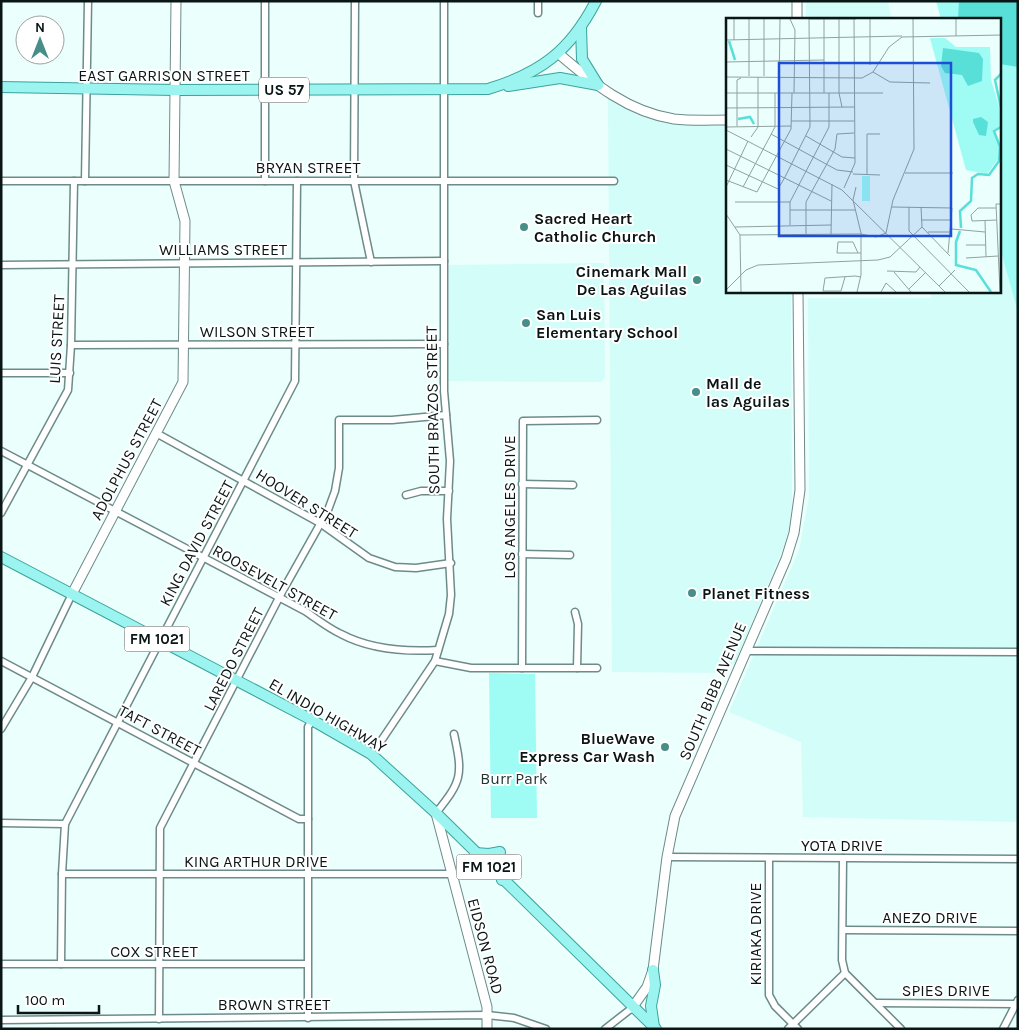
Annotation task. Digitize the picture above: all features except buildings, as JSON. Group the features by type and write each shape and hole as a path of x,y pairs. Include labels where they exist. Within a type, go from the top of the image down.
{"main road":[{"name":"EAST GARRISON STREET","path":"1,87 175,90 443,91 488,89 527,75 559,54 580,28 596,1"},
{"path":"580,28 582,59 598,85"},
{"path":"488,89 560,78 598,85"},
{"name":"EL INDIO HIGHWAY","path":"1,557 312,720 371,754 436,813 632,1008 655,1028"},
{"path":"475,853 489,854 500,852 498,862 502,880"},
{"path":"653,970 655,985 651,1006 655,1028"}],"street":[{"path":"85,181 88,1"},
{"name":"ADOLPHUS STREET","path":"1,729 32,677 72,594 183,382 185,345 185,221 174,181 176,1"},
{"path":"264,181 265,1"},
{"path":"355,1 354,181 372,262"},
{"name":"SOUTH BRAZOS STREET","path":"382,741 435,661 449,614 451,563 447,519 450,461 446,416 444,344 444,1"},
{"path":"538,1 538,13"},
{"path":"797,1 797,18"},
{"path":"559,54 598,85 629,105 657,116 690,120 726,120"},
{"name":"BRYAN STREET","path":"1,181 614,181"},
{"name":"LUIS STREET","path":"1,513 68,390 71,345 74,181"},
{"name":"KING DAVID STREET","path":"61,964 62,874 65,824 293,386 297,344 297,181"},
{"name":"WILLIAMS STREET","path":"1,265 444,261"},
{"name":"SOUTH BIBB AVENUE","path":"632,1008 647,987 653,970 671,829 680,801 786,559 798,514 798,292"},
{"name":"WILSON STREET","path":"71,345 444,344"},
{"path":"1,373 70,372"},
{"name":"LAREDO STREET","path":"159,1019 160,828 328,510 335,491 339,468 340,420 392,420 446,416"},
{"name":"LOS ANGELES DRIVE","path":"522,668 523,420 597,420"},
{"name":"HOOVER STREET","path":"156,433 320,523 369,558 396,567 416,568 451,563"},
{"name":"ROOSEVELT STREET","path":"1,451 280,598 341,635 362,643 401,651 438,650"},
{"path":"522,484 573,485"},
{"path":"406,494 421,491 449,491"},
{"path":"522,554 570,555"},
{"path":"575,612 578,624 578,668"},
{"path":"746,651 1018,652"},
{"name":"TAFT STREET","path":"1,661 299,819 308,819"},
{"path":"435,661 471,668 598,668"},
{"path":"308,1018 308,727 312,720"},
{"path":"436,813 456,788 460,769 454,734"},
{"name":"EIDSON ROAD","path":"436,813 487,1007 487,1029"},
{"path":"1,823 65,824"},
{"name":"YOTA DRIVE","path":"667,857 1018,859"},
{"name":"KIRIAKA DRIVE","path":"769,858 768,995 793,1027"},
{"path":"843,858 842,960 845,973 901,1029"},
{"name":"KING ARTHUR DRIVE","path":"62,874 451,874"},
{"name":"ANEZO DRIVE","path":"842,930 1018,932"},
{"name":"COX STREET","path":"1,964 307,964"},
{"path":"793,1027 845,973"},
{"path":"1003,1029 1017,1002"},
{"name":"SPIES DRIVE","path":"876,1003 1017,1002"},
{"path":"605,1029 632,1008"},
{"name":"BROWN STREET","path":"1,1020 487,1015 514,1018 546,1029"}],"shaded area":[{"path":"806,1 888,1 891,17 889,18 806,18"},
{"path":"959,1 1018,1 1018,67 1002,64 1002,18 958,18"},
{"path":"608,97 626,108 660,121 682,125 726,124 726,292 791,292 792,505 789,529 785,544 735,663 731,665 727,673 612,672"},
{"path":"1002,255 1018,307 1018,822 803,817 801,742 729,712 799,550 809,498 808,298 931,298 931,292 1002,292"},
{"name":"San Luis Elementary School","path":"604,263 605,377 601,382 448,381 449,265"}],"green space":[{"path":"936,1 1018,1 1018,312 1002,255 1002,18 941,18"},
{"name":"Burr Park","path":"489,673 535,674 537,818 491,818"}],"place":[{"name":"Sacred Heart Catholic Church","path":"524,227"},
{"name":"Cinemark Mall De Las Aguilas","path":"697,280"},
{"name":"San Luis Elementary School","path":"526,323"},
{"name":"Mall de las Aguilas","path":"696,392"},
{"name":"Planet Fitness","path":"692,593"},
{"name":"BlueWave Express Car Wash","path":"665,747"}]}
